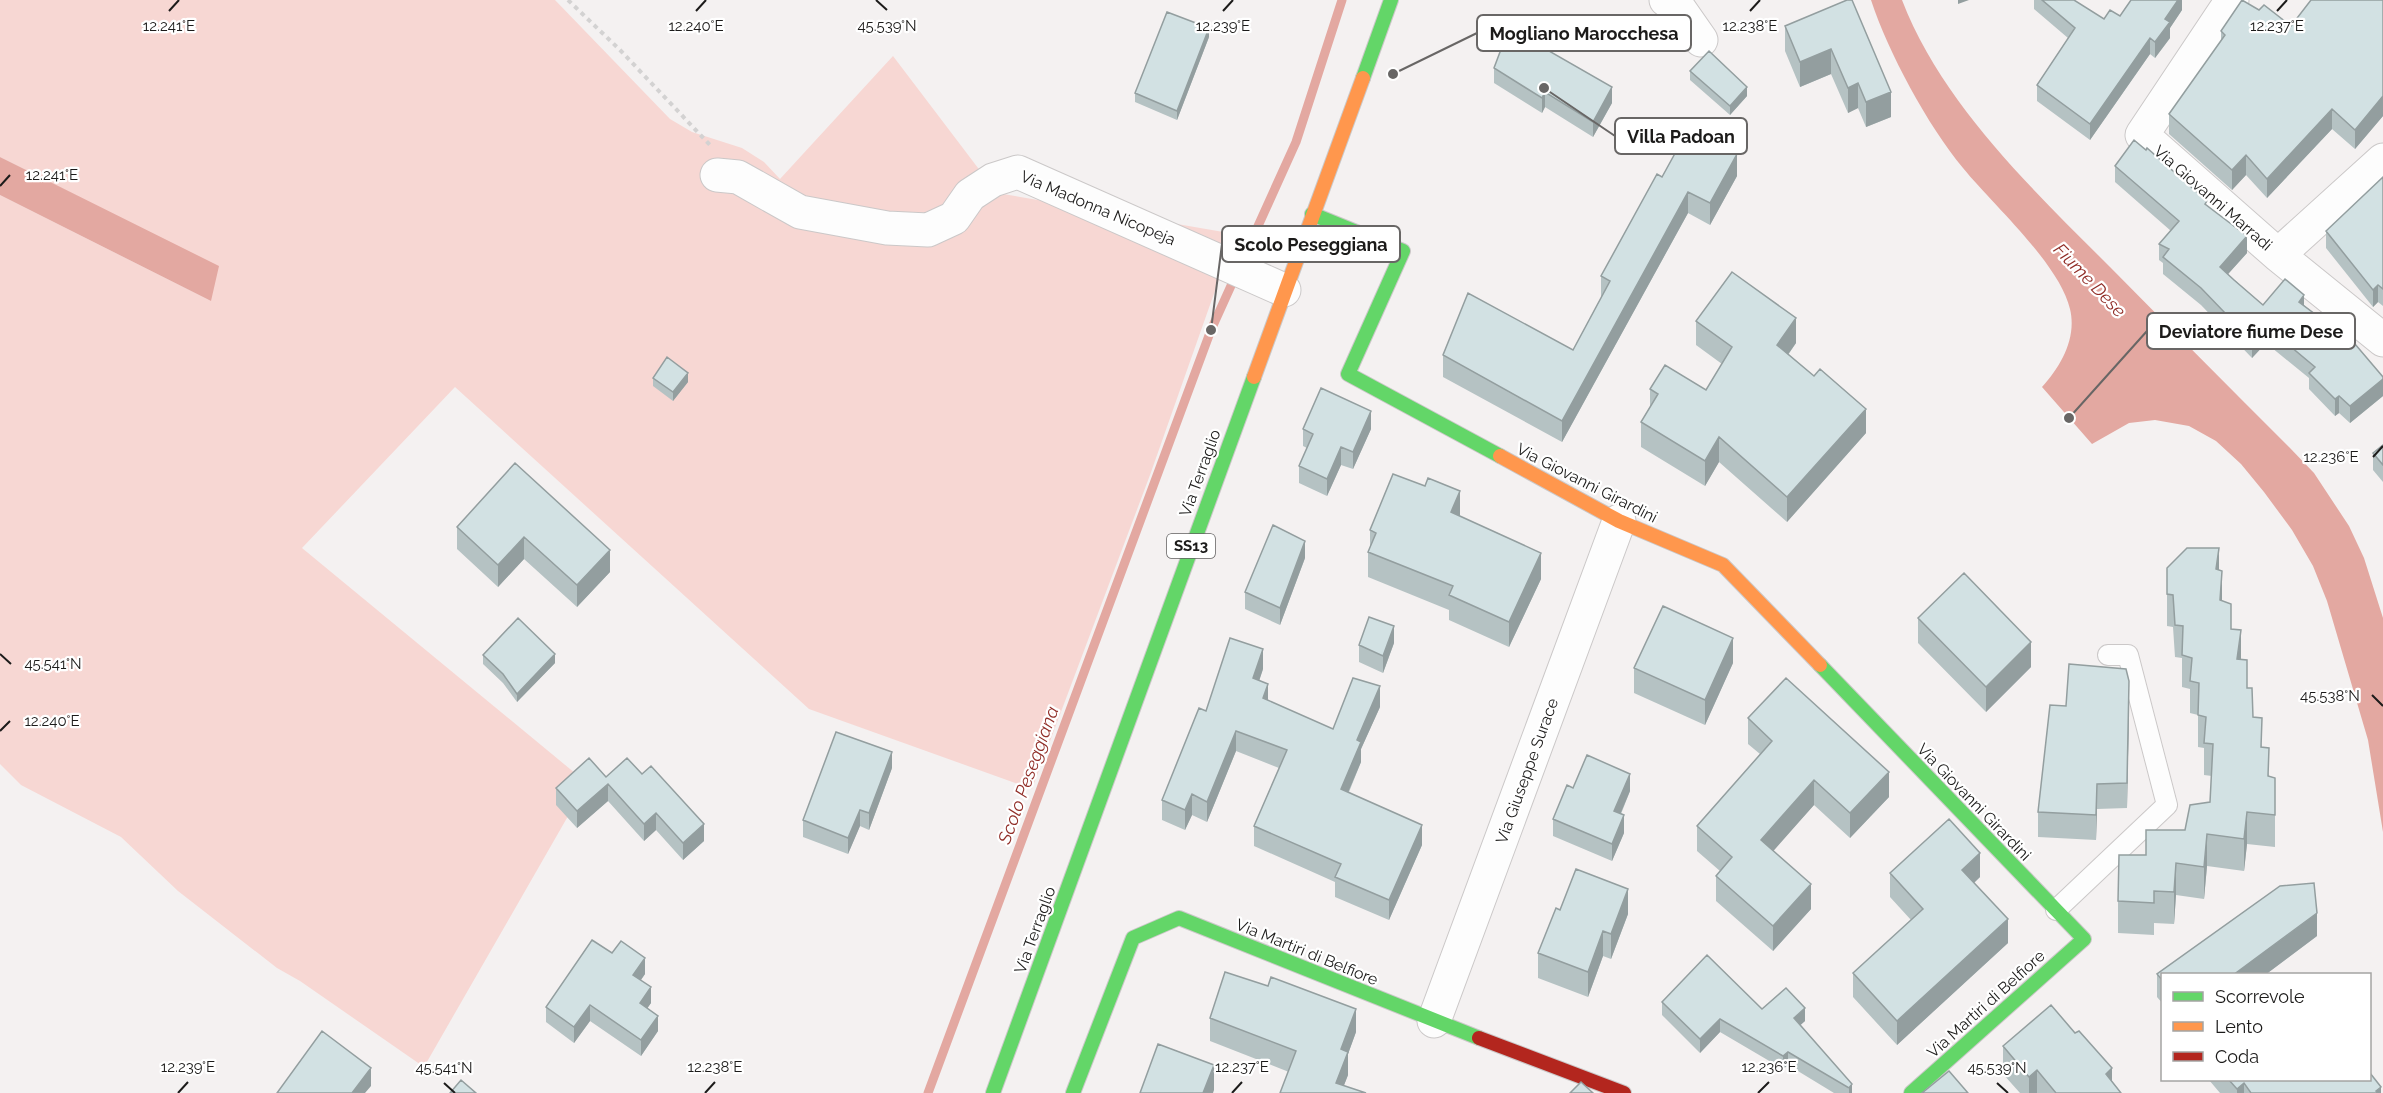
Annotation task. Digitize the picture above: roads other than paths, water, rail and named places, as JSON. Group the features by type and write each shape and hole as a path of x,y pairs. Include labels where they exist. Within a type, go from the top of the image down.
{"street":[{"name":"Via Terraglio","path":"993,1093 1270,283 1312,214 1391,0"},
{"path":"1666,0 1678,7 1701,40"},
{"name":"Via Giovanni Marradi","path":"2232,0 2142,135 2278,255 2383,340"},
{"path":"2278,255 2383,160"},
{"name":"Via Madonna Nicopeja","path":"727,176 800,212 887,228 928,230 954,218 970,195 993,180 1018,172 1270,283"},
{"name":"Via Giovanni Girardini","path":"1312,214 1344,225 1403,251 1347,374 1619,521 1723,565 2084,939"},
{"name":"Via Giuseppe Surace","path":"1434,1021 1619,521"},
{"name":"Via Martiri di Belfiore","path":"1073,1093 1133,938 1179,918 1434,1021 1624,1093"},
{"name":"Via Martiri di Belfiore","path":"1911,1093 2084,939"}],"lane":[{"path":"2056,910 2167,805 2128,656 2108,655"}],"water":[{"name":"Fiume Dese","path":"1871,0 1902,0 1919,38 1941,75 1992,144 2051,207 2314,473 2349,526 2364,558 2383,618 2383,832 2368,740 2327,601 2313,566 2292,530 2241,464 2216,441 2189,426 2155,420 2129,423 2092,444 2042,387 2061,361 2069,341 2072,320 2063,291 2053,273 2024,235 1963,168 1936,131 1898,65"},
{"path":"0,157 219,266 211,301 0,195"}],"waterway":[{"name":"Scolo Peseggiana","path":"928,1093 1211,330 1296,142 1342,0"}],"place":[{"name":"Mogliano Marocchesa","path":"1393,74"},
{"name":"Villa Padoan","path":"1544,88"},
{"name":"Scolo Peseggiana","path":"1211,330"},
{"name":"Deviatore fiume Dese","path":"2069,418"}]}
